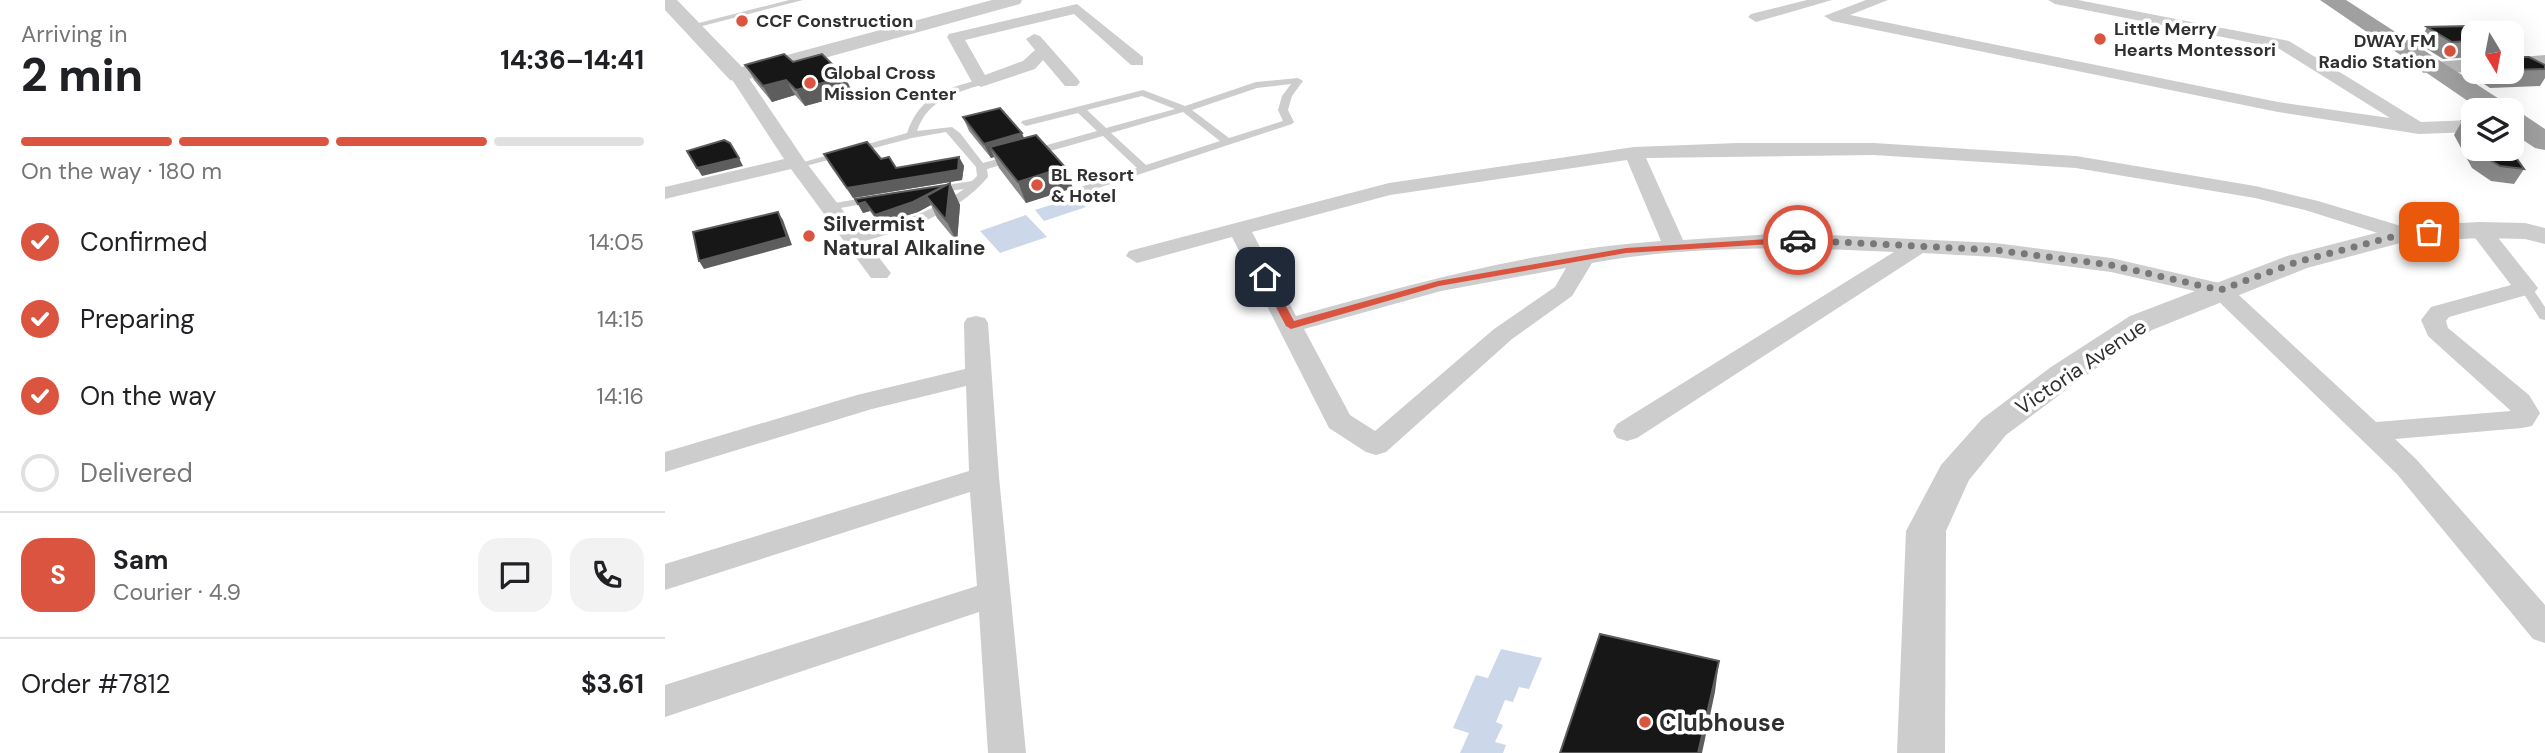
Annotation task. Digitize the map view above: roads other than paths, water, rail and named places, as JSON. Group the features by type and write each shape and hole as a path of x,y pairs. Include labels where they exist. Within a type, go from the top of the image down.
{"highway":[{"path":"2331,0 2478,98"},
{"path":"2524,128 2545,142"}],"main road":[{"path":"2524,64 2545,62"},
{"path":"2432,68 2461,67"}],"street":[{"path":"666,0 738,75 797,164 879,273"},
{"path":"1756,18 1825,0"},
{"path":"2055,0 2283,44 2419,128"},
{"path":"738,75 1008,1 1043,51 1071,82"},
{"path":"1866,1 1832,16 2278,107 2419,128 2461,126"},
{"path":"1043,51 1029,65 981,82 955,37 1077,9 1137,61"},
{"path":"1137,256 1389,189 1634,153 1738,149 1874,149 2075,162 2255,192 2311,205 2403,234"},
{"path":"1634,153 1675,247"},
{"path":"665,193 797,164"},
{"path":"1239,229 1339,421 1376,445 1503,334 1564,291 1582,260"},
{"path":"2371,432 2522,418 2526,413 2519,401 2437,331 2433,320 2439,312 2526,288 2480,230"},
{"name":"Victoria Avenue","path":"1921,753 1926,531 1954,474 1994,428 2063,375 2141,323 2297,262 2403,234 2480,230 2525,231 2545,236"},
{"path":"1291,326 1438,284 1626,250 1788,240 1995,250 2111,265 2220,290 2407,467 2545,629"},
{"path":"1627,431 1920,245"},
{"path":"976,323 1002,752"},
{"path":"665,462 867,401 978,375"},
{"path":"665,577 984,477"},
{"path":"665,701 994,594"}],"lane":[{"path":"691,26 799,0"},
{"path":"981,167 1185,109 1256,85 1298,81 1287,96 1283,110 1289,122 1079,191"},
{"path":"911,135 922,106 936,98 981,82"},
{"path":"1026,123 1143,93 1185,109 1229,143"},
{"path":"1080,109 1145,170"},
{"path":"797,164 911,135 948,129 956,135 981,167 983,177 977,184 942,209 854,240"},
{"path":"916,193 977,184"},
{"path":"829,207 891,196"},
{"path":"2526,288 2545,316"}],"water":[{"path":"1073,198 1086,207 1044,221 1035,210"},
{"path":"1026,215 1047,237 1000,253 980,231"},
{"path":"1501,649 1542,658 1529,689 1519,687 1513,702 1505,700 1496,722 1503,725 1495,742 1506,745 1503,753 1460,753 1469,733 1453,728 1476,675 1488,678"}],"place":[{"name":"CCF Construction","path":"742,21"},
{"name":"Little Merry Hearts Montessori","path":"2100,39"},
{"name":"DWAY FM Radio Station","path":"2450,51"},
{"name":"Global Cross Mission Center","path":"810,83"},
{"name":"BL Resort & Hotel","path":"1037,185"},
{"name":"Silvermist Natural Alkaline","path":"809,236"},
{"name":"Clubhouse","path":"1645,722"}]}
